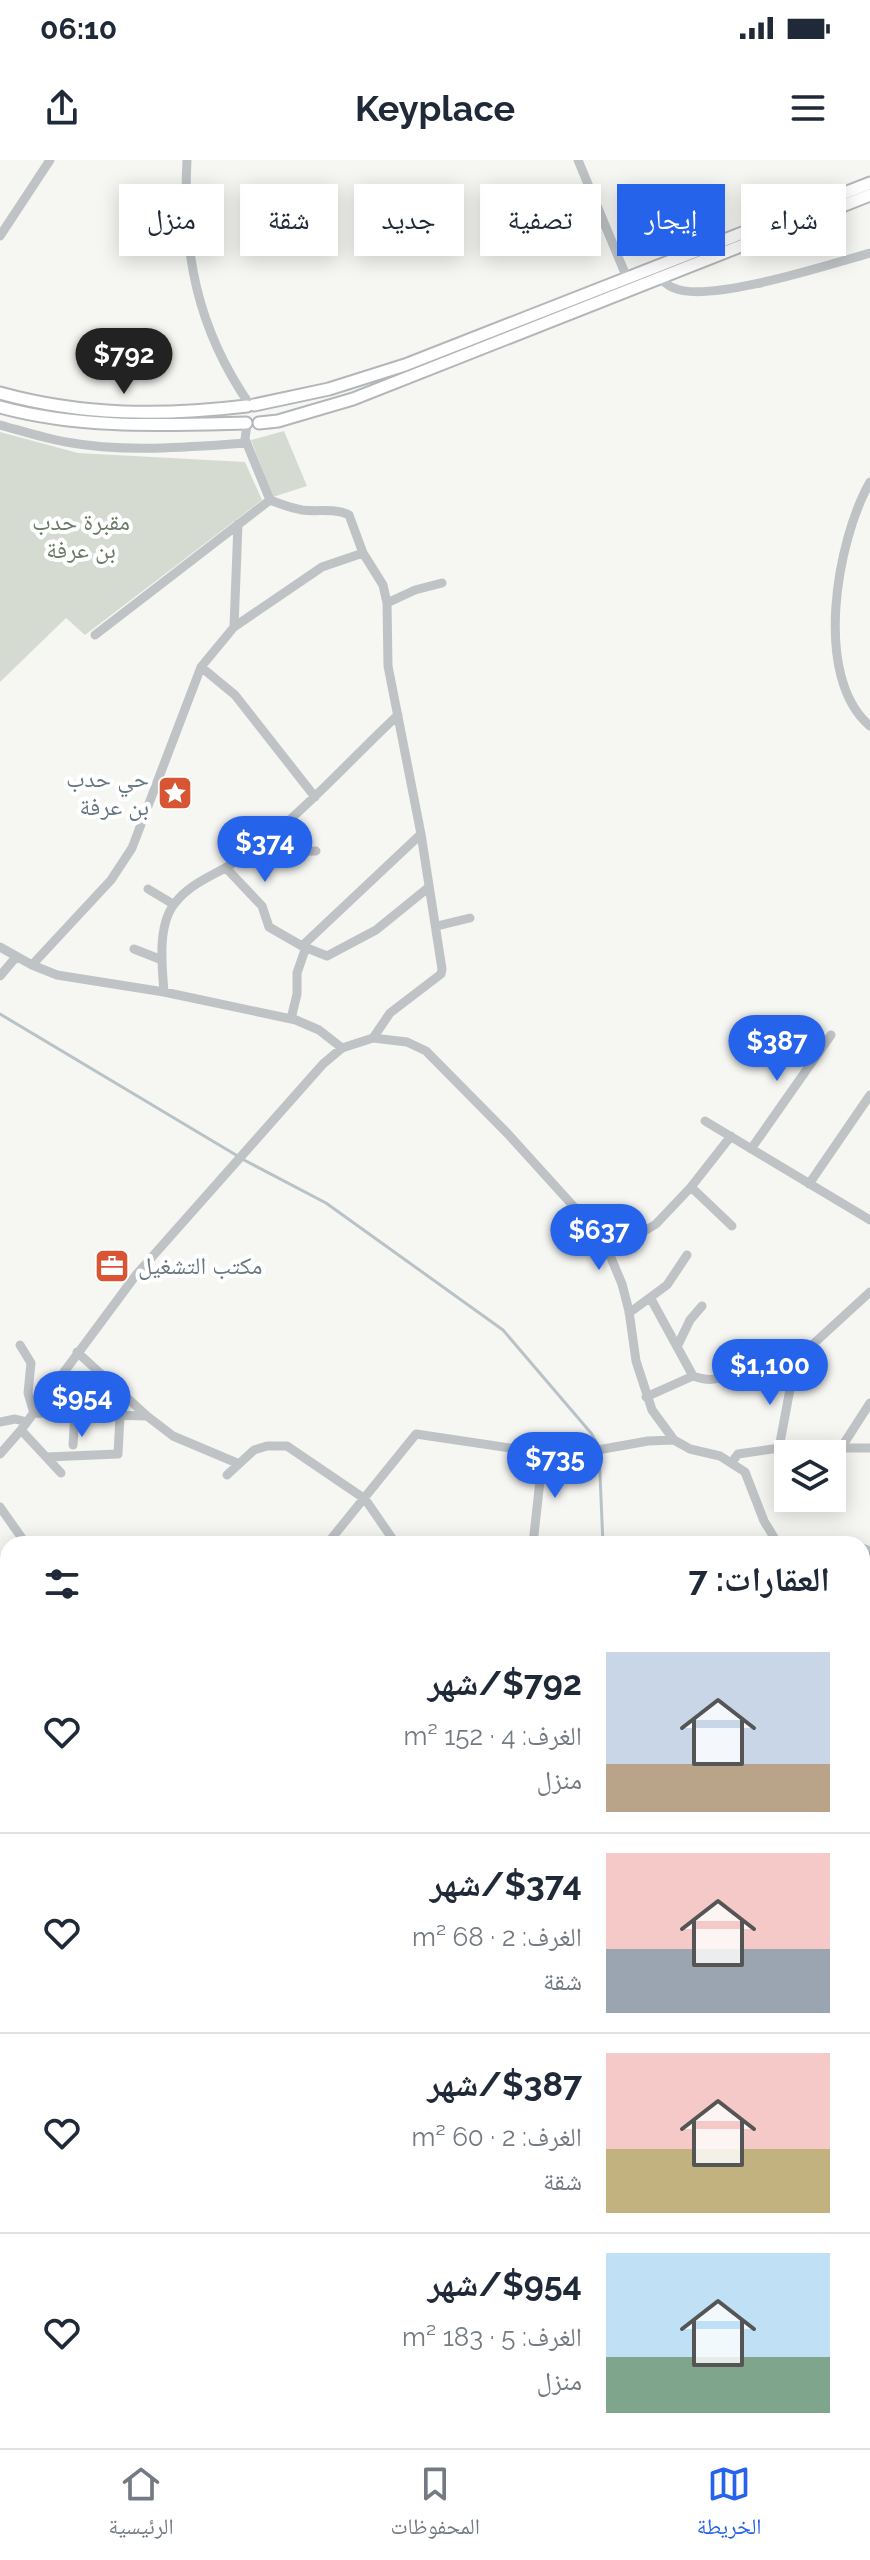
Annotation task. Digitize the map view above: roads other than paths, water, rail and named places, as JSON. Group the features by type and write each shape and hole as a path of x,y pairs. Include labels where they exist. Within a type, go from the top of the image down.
{"main road":[{"path":"0,393 69,407 125,413 187,413 250,405 329,389 405,365 870,183"},
{"path":"0,407 121,426 278,421 353,399 870,195"},
{"path":"250,405 260,408 263,414 251,423"},
{"path":"250,405 242,414 251,423"}],"street":[{"path":"0,236 50,160"},
{"path":"187,160 188,241 200,308 233,380 250,405"},
{"path":"578,160 627,278"},
{"path":"658,277 674,289 693,292 725,289 870,253"},
{"path":"251,423 247,443 270,500 296,509 344,512 351,519 363,553 383,585 387,603 388,666 437,926 441,974 390,1013 373,1038"},
{"path":"0,425 65,442 94,446 172,448 247,443"},
{"path":"870,482 860,498 843,548 836,588 840,672 848,699 870,726"},
{"path":"95,635 270,500"},
{"path":"234,627 238,524"},
{"path":"32,965 111,880 132,848 201,667 234,627 322,567 363,553"},
{"path":"387,603 415,590 442,583"},
{"path":"201,667 235,695 315,797"},
{"path":"164,992 162,960 166,926 173,904 202,879 248,853 315,797 398,715"},
{"path":"291,1019 304,947 421,834"},
{"path":"248,853 316,851"},
{"path":"226,868 262,906 269,927 327,956 376,930 429,887"},
{"path":"148,889 173,904"},
{"path":"437,926 470,918"},
{"path":"0,947 57,975 164,992 291,1019 319,1030 342,1048"},
{"path":"134,949 162,960"},
{"path":"0,976 16,957"},
{"path":"751,1149 831,1035"},
{"path":"0,1454 146,1264 323,1064 342,1048 373,1038 407,1042 426,1051 566,1197 609,1253 622,1284 636,1361 652,1410 674,1440 690,1449 720,1456 745,1472 773,1536"},
{"path":"809,1184 870,1095"},
{"path":"705,1121 870,1220"},
{"path":"609,1253 656,1224 691,1187 731,1136"},
{"path":"691,1187 732,1226"},
{"path":"629,1313 667,1285 687,1255"},
{"path":"780,1440 793,1373 811,1346 870,1292"},
{"path":"651,1299 693,1376 707,1381 733,1373 744,1356"},
{"path":"677,1347 690,1320 702,1306"},
{"path":"20,1345 31,1363 28,1393 34,1413"},
{"path":"77,1352 173,1436 237,1463"},
{"path":"646,1397 693,1376"},
{"path":"846,1440 870,1403"},
{"path":"34,1413 147,1416"},
{"path":"73,1445 75,1414"},
{"path":"47,1457 118,1454 120,1416"},
{"path":"0,1422 15,1419 24,1426 61,1473"},
{"path":"334,1536 416,1434 564,1456 635,1443 674,1440"},
{"path":"227,1475 254,1450 267,1446 287,1446 365,1499 390,1536"},
{"path":"846,1448 870,1448"},
{"path":"732,1462 738,1454 774,1449"},
{"path":"534,1536 543,1453"},
{"path":"0,1507 20,1536"}],"waterway":[{"path":"0,1014 236,1155"},
{"path":"244,1160 326,1203 503,1330 598,1445"},
{"path":"599,1452 603,1536"}],"place":[{"name":"حي حدب بن عرفة","path":"175,793"},
{"name":"مكتب التشغيل","path":"112,1266"}],"park label":[{"name":"مقبرة حدب بن عرفة","path":"81,536"}]}
